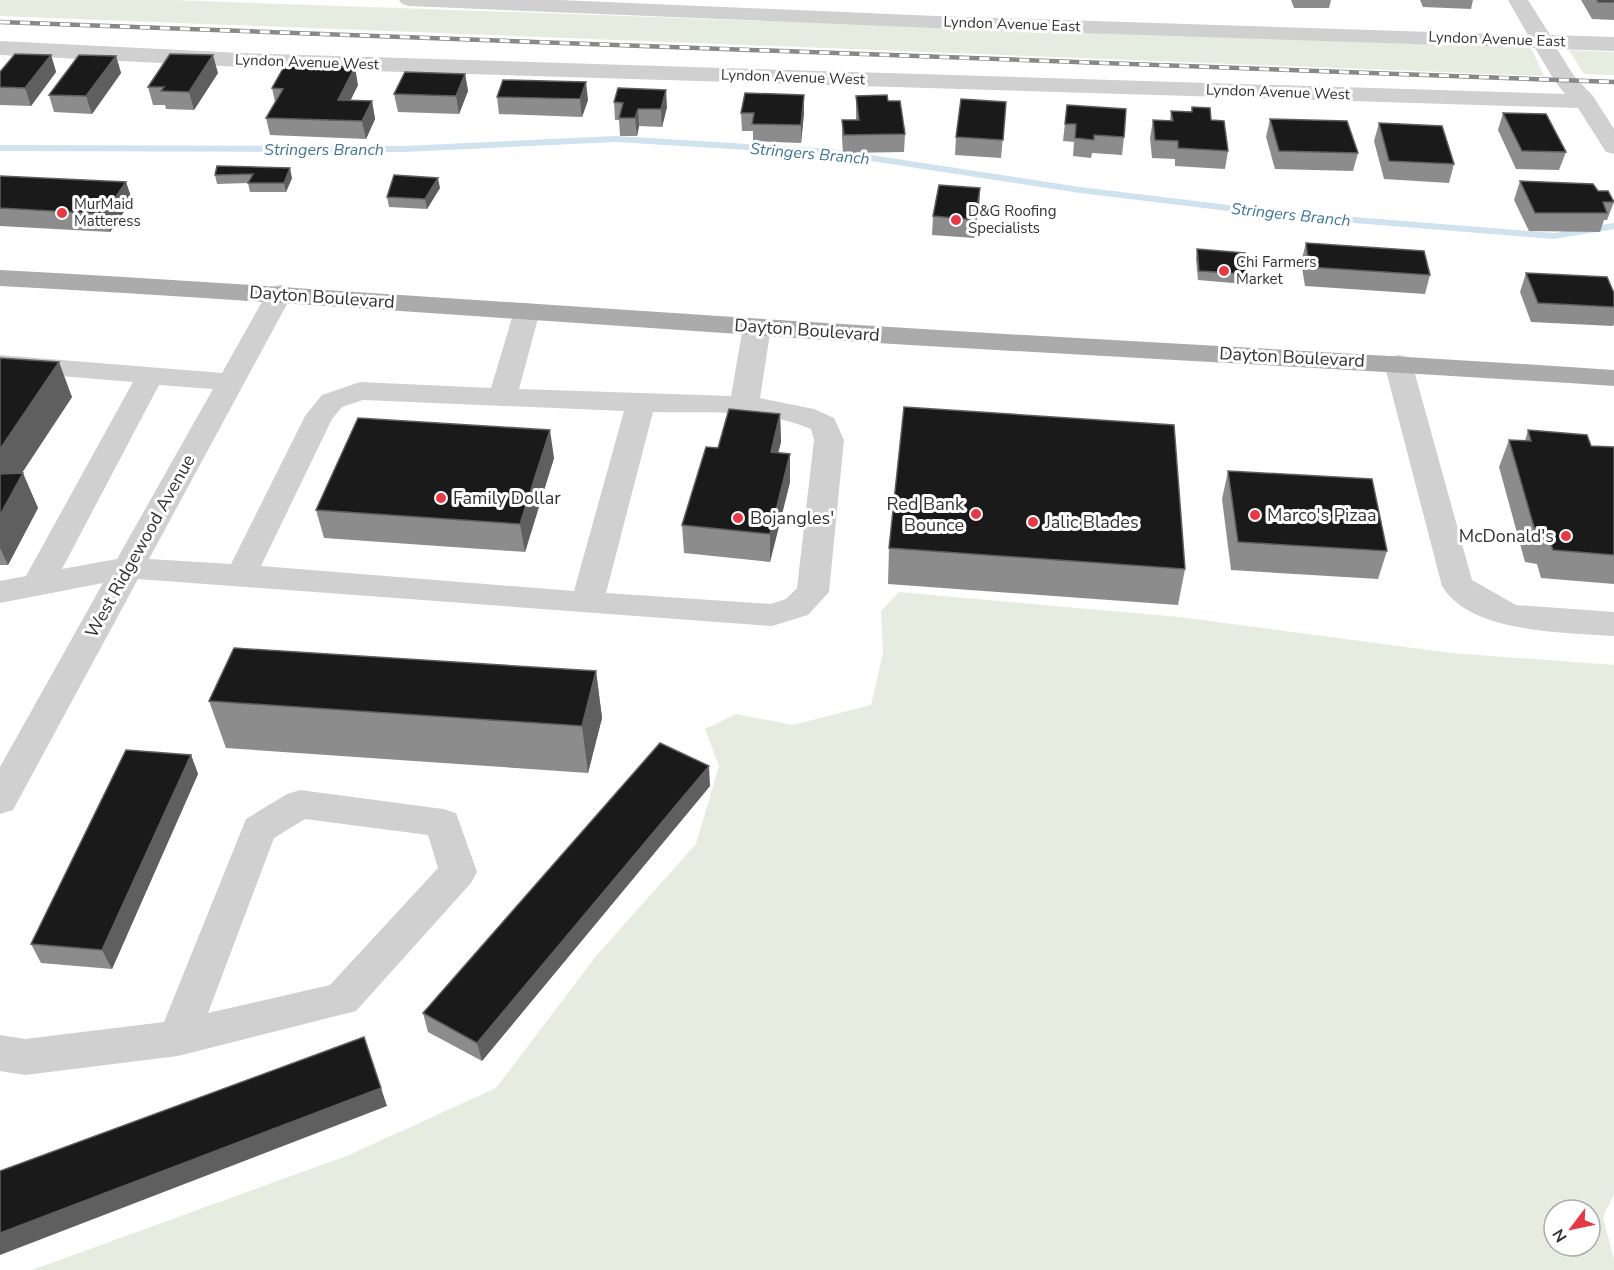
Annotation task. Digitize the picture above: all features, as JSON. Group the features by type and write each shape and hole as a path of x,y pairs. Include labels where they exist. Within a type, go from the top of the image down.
{"main road":[{"name":"Dayton Boulevard","path":"0,278 280,293 757,327 1398,363 1614,378"}],"street":[{"name":"Lyndon Avenue East","path":"410,0 486,1 936,22 1614,44"},
{"path":"1518,0 1565,80 1585,101 1614,147"},
{"name":"Lyndon Avenue West","path":"0,48 272,61 1585,101"},
{"name":"West Ridgewood Avenue","path":"0,800 280,293"},
{"path":"501,398 527,311"},
{"path":"744,406 757,327"},
{"path":"0,363 231,382"},
{"path":"1398,363 1458,586 1485,604 1511,616 1614,624"},
{"path":"37,586 150,376"},
{"path":"0,592 128,568 772,615 797,607 813,592 829,440 824,424 806,414 744,406 360,391 332,401 319,416 241,575"},
{"path":"587,603 641,402"},
{"path":"0,1053 25,1057 178,1038 342,999 458,872 443,823 300,804 259,830 178,1038"}],"shaded area":[{"path":"0,0 172,0 1531,48 1544,76 0,16"},
{"path":"1569,50 1614,52 1614,75 1584,74"},
{"path":"899,592 1179,617 1451,653 1614,665 1614,1194 1603,1217 1614,1259 1614,1270 32,1270 349,1155 496,1088 597,955 696,844 719,766 705,729 736,714 793,725 871,705 883,653 881,611"}],"building":[{"path":"1597,0 1614,0 1614,2 1598,2"},
{"path":"15,54 51,55 25,88 0,87 0,72"},
{"path":"170,54 213,55 189,92 161,91 164,87 148,87"},
{"path":"79,55 116,56 86,96 49,95"},
{"path":"285,65 355,67 338,100 372,101 362,121 266,118 283,89 272,88"},
{"path":"405,72 465,74 456,96 394,94"},
{"path":"503,80 586,82 580,99 497,97"},
{"path":"618,88 666,90 661,109 638,109 635,118 619,118 623,103 614,102"},
{"path":"745,93 804,95 801,125 752,124 754,113 741,113"},
{"path":"887,95 888,101 900,101 905,134 844,135 842,120 859,120 856,96"},
{"path":"961,99 1006,102 1003,140 956,137"},
{"path":"1067,105 1126,109 1124,137 1094,135 1094,140 1075,138 1076,124 1065,124"},
{"path":"1192,107 1210,108 1211,120 1224,121 1228,151 1178,148 1178,141 1155,140 1153,120 1173,121 1171,111 1192,112"},
{"path":"1503,113 1546,114 1566,152 1522,151"},
{"path":"1270,119 1347,121 1358,153 1279,151"},
{"path":"1379,123 1442,126 1454,164 1389,161"},
{"path":"217,166 290,168 284,183 248,183 253,174 215,175"},
{"path":"394,175 438,178 425,199 387,197"},
{"path":"0,176 126,182 104,214 0,208"},
{"path":"1520,181 1593,184 1598,191 1608,191 1614,202 1603,202 1607,213 1535,213"},
{"path":"939,185 980,188 975,220 933,216"},
{"path":"1306,243 1424,251 1430,275 1309,267"},
{"path":"1197,249 1245,253 1247,274 1199,271"},
{"path":"1526,273 1607,277 1614,293 1614,307 1538,303"},
{"path":"0,358 59,362 0,449"},
{"name":"Jalic Blades","path":"904,407 1174,425 1185,569 889,548"},
{"name":"Bojangles'","path":"729,409 780,414 771,452 790,454 770,534 682,525 706,447 718,448"},
{"name":"Family Dollar","path":"358,418 550,430 520,524 316,510"},
{"name":"McDonald's","path":"1528,430 1587,435 1591,446 1614,447 1614,555 1553,550 1548,536 1536,534 1509,440 1531,441"},
{"path":"1228,471 1372,479 1387,551 1238,542"},
{"path":"23,473 0,515 0,474"},
{"path":"234,648 596,671 582,726 209,701"},
{"path":"660,743 709,766 477,1043 423,1013"},
{"path":"126,750 191,755 102,950 31,944"},
{"path":"364,1037 381,1088 0,1233 0,1171"}],"waterway":[{"name":"Stringers Branch","path":"0,148 405,149 616,139 832,152 1080,190 1279,214 1554,236 1614,226"}],"railway":[{"path":"0,22 1614,82"}],"place":[{"name":"MurMaid Matteress","path":"62,213"},
{"name":"D&G Roofing Specialists","path":"956,220"},
{"name":"Chi Farmers Market","path":"1224,271"},
{"name":"Family Dollar","path":"441,498"},
{"name":"Red Bank Bounce","path":"976,514"},
{"name":"Marco's Pizaa","path":"1255,515"},
{"name":"Bojangles'","path":"738,518"},
{"name":"Jalic Blades","path":"1033,522"},
{"name":"McDonald's","path":"1566,536"}]}
